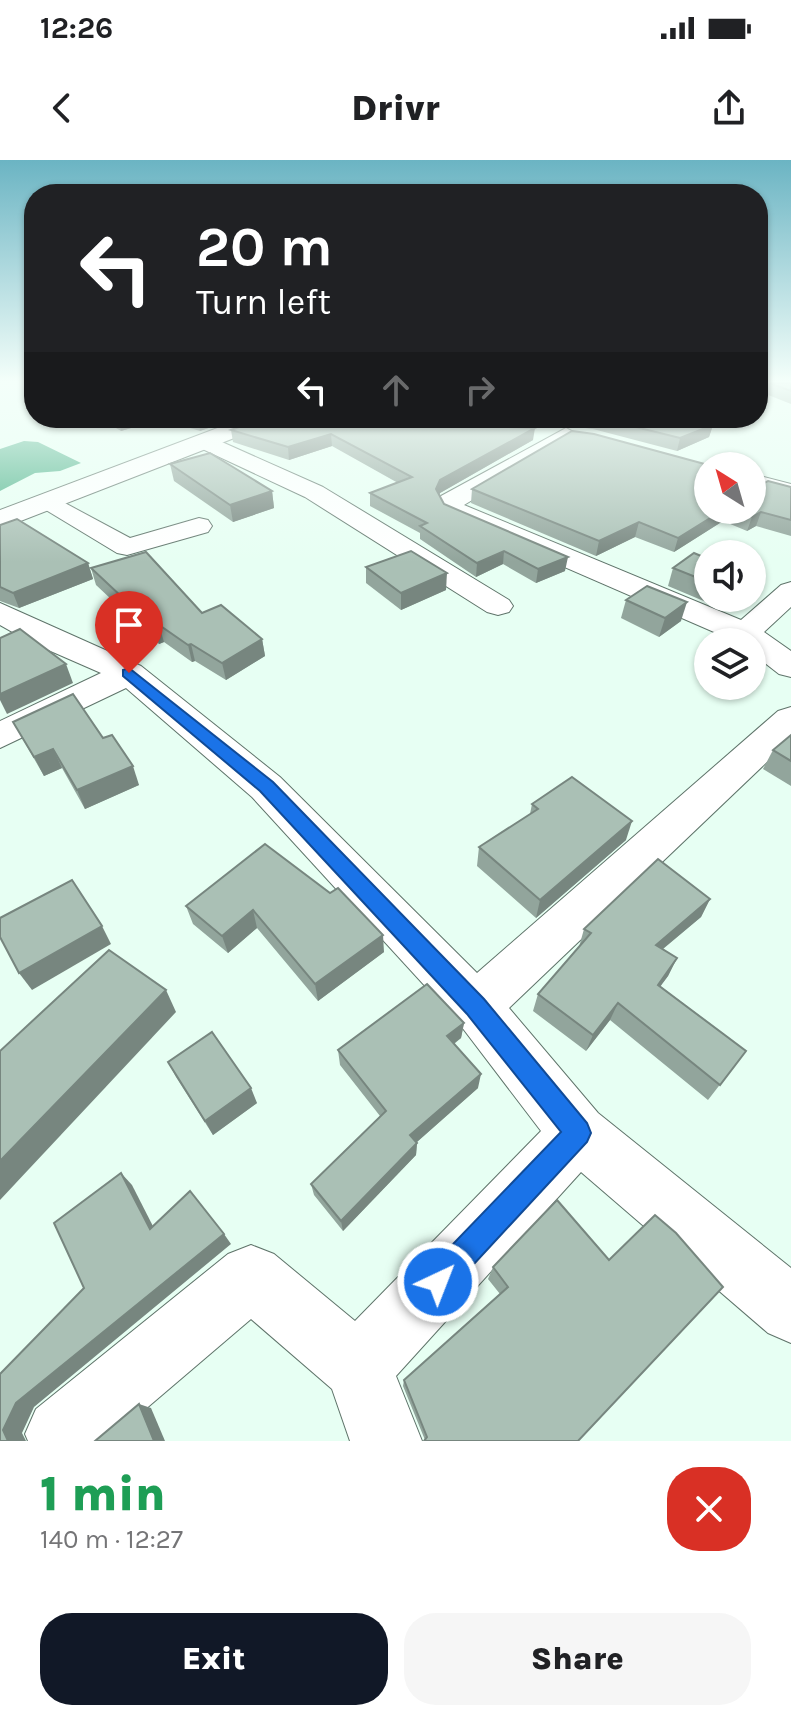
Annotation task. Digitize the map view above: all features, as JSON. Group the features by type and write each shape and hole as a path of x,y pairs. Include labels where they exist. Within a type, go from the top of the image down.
{"main road":[{"path":"0,520 200,443"}],"street":[{"path":"208,443 314,492 498,606"},
{"path":"566,443 450,501 454,510 733,628"},
{"path":"50,502 127,547 199,526"},
{"path":"750,628 791,591"},
{"path":"0,612 41,635 129,673 266,787 476,1006 578,1133 791,1310"},
{"path":"766,649 791,667"},
{"path":"0,736 129,673"},
{"path":"476,1006 791,719"},
{"path":"358,1367 578,1133"},
{"path":"61,1434 251,1277 358,1367 386,1441"}],"shaded area":[{"path":"19,443 40,443 81,463 60,471 35,473 0,491 0,449"}],"building":[{"path":"274,443 302,443 288,447"},
{"path":"348,443 508,443 440,480 436,489 444,504 568,557 538,569 504,551 477,563 420,526 427,523 370,493 412,477"},
{"path":"552,443 626,443 694,461 694,524 700,524 678,538 639,522 599,541 472,489"},
{"path":"210,453 272,491 230,505 170,464"},
{"path":"766,482 791,487 791,520 766,513"},
{"path":"17,519 88,563 13,593 0,587 0,525"},
{"path":"411,551 447,573 401,593 366,567"},
{"path":"146,552 202,613 221,605 262,639 222,663 159,625 154,627 91,568"},
{"path":"694,553 694,576 673,568"},
{"path":"647,586 687,602 665,618 626,600"},
{"path":"20,629 66,664 0,694 0,638"},
{"path":"73,694 103,738 112,735 133,766 77,790 53,749 34,757 13,722"},
{"path":"791,735 791,761 773,750"},
{"path":"572,777 632,821 540,900 479,847 538,809 532,804"},
{"path":"265,844 330,893 338,888 383,935 315,984 253,910 222,936 186,906"},
{"path":"658,859 710,899 656,945 677,958 658,985 746,1051 720,1085 618,1003 593,1035 538,994 591,933 584,929"},
{"path":"72,880 102,926 19,973 0,937 0,918"},
{"path":"109,950 166,990 0,1161 0,1051"},
{"path":"427,984 464,1023 447,1036 481,1074 410,1135 417,1143 341,1221 311,1184 386,1111 338,1050"},
{"path":"212,1032 251,1088 205,1121 168,1062"},
{"path":"121,1173 150,1229 190,1191 224,1234 16,1403 3,1430 8,1441 0,1441 0,1374 84,1288 54,1223"},
{"path":"557,1200 609,1260 655,1215 676,1233 723,1287 578,1441 424,1441 427,1437 404,1380 508,1287 493,1267"},
{"path":"139,1404 154,1441 95,1441"}],"route":[{"path":"129,673 266,787 476,1006 578,1133 438,1282"}]}
